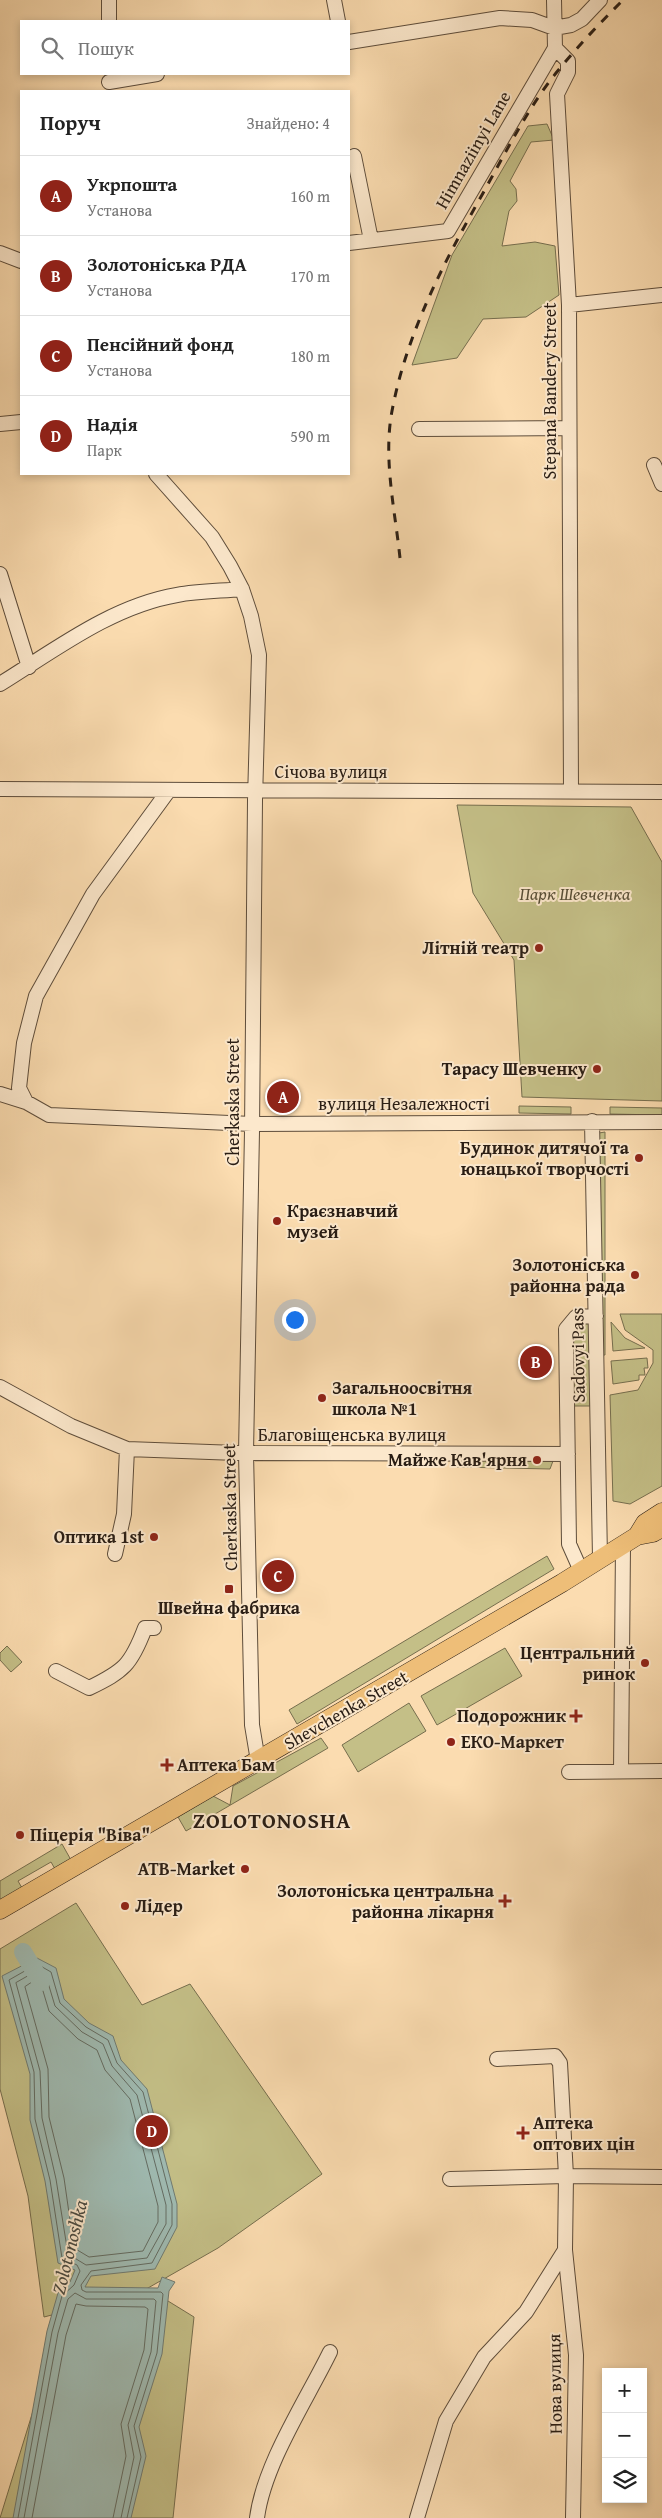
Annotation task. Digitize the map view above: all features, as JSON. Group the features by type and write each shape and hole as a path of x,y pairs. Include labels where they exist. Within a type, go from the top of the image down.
{"main road":[{"name":"Shevchenka Street","path":"630,1540 645,1522 662,1512"},
{"name":"Shevchenka Street","path":"0,1910 258,1761 581,1571 630,1540 653,1533 662,1528"}],"street":[{"path":"109,0 109,20"},
{"path":"334,0 338,20"},
{"path":"554,0 555,48"},
{"path":"350,42 500,18 532,20 554,28 571,25 582,19 600,0"},
{"name":"Himnaziinyi Lane","path":"350,243 448,231 555,48"},
{"name":"Stepana Bandery Street","path":"555,48 568,61 568,72 556,94 568,305 572,792"},
{"path":"109,82 151,75"},
{"path":"354,156 372,240"},
{"path":"0,253 20,261"},
{"path":"568,305 662,295"},
{"path":"0,424 20,422"},
{"path":"419,428 569,428"},
{"path":"654,465 662,484"},
{"name":"Cherkaska Street","path":"157,475 212,538 242,589 251,616 259,655 255,790 252,1124 246,1453 252,1726 258,1761"},
{"path":"0,574 29,667"},
{"path":"0,684 98,624 142,604 177,595 242,589"},
{"name":"Січова вулиця","path":"0,789 662,792"},
{"path":"26,1102 19,1088 24,1043 36,996 93,894 169,790"},
{"name":"вулиця Незалежності","path":"0,1094 26,1102 49,1114 252,1124 662,1122"},
{"name":"Sadovyi Pass","path":"592,1121 600,1558"},
{"path":"581,1571 569,1544 566,1329 576,1317 596,1316"},
{"name":"Благовіщенська вулиця","path":"0,1387 66,1424 127,1449 246,1453 568,1454"},
{"path":"115,1554 124,1514 127,1449"},
{"path":"621,1771 630,1540"},
{"path":"56,1671 89,1688 119,1673 136,1653 145,1628 154,1628"},
{"path":"568,1772 662,1771"},
{"name":"Нова вулиця","path":"497,2059 555,2056 560,2063 566,2176 565,2250 576,2355 573,2518"},
{"path":"450,2179 566,2176 662,2177"},
{"path":"417,2518 446,2421 484,2358 526,2312 565,2250"},
{"path":"257,2518 258,2506 276,2456 330,2352"}],"green space":[{"path":"547,124 554,140 531,142 510,181 516,189 517,201 509,211 502,246 535,242 555,246 559,295 526,317 483,319 457,358 412,365 452,255 528,126"},
{"name":"Парк Шевченка","path":"457,805 631,807 662,862 662,1101 522,1097 514,960 473,893"},
{"path":"519,1106 571,1107 571,1114 519,1113"},
{"path":"610,1107 662,1108 662,1115 610,1114"},
{"path":"605,1132 605,1355 600,1355 599,1133"},
{"path":"620,1314 662,1314 662,1486 630,1504 613,1501 610,1395 638,1390 653,1363 653,1350 625,1330"},
{"path":"576,1322 589,1322 590,1406 572,1406 571,1332"},
{"path":"611,1322 625,1338 645,1348 613,1351"},
{"path":"647,1358 648,1368 644,1368 645,1375 639,1375 639,1380 613,1384 611,1361"},
{"path":"461,1460 553,1461 550,1469 457,1467"},
{"path":"547,1556 554,1569 297,1724 289,1710"},
{"path":"7,1646 22,1662 11,1672 0,1660 0,1653"},
{"path":"505,1648 522,1676 437,1725 421,1696"},
{"path":"409,1703 426,1731 358,1772 342,1745"},
{"path":"321,1738 328,1748 186,1831 178,1817 213,1796 230,1805 233,1786"},
{"path":"62,1844 71,1860 55,1869 51,1862 18,1881 22,1888 0,1901 0,1881"},
{"path":"76,1903 142,2005 190,1984 322,2174 218,2248 141,2292 44,2317 28,2196 0,2089 0,1949"},
{"path":"137,2301 168,2301 194,2317 173,2518 0,2518 46,2369"}],"water":[{"path":"37,1958 56,1968 64,1999 89,2023 113,2036 121,2060 147,2089 177,2204 177,2227 155,2269 91,2276 85,2287 158,2288 162,2277 175,2282 169,2291 162,2354 139,2427 146,2456 131,2518 13,2518 47,2331 58,2293 70,2282 75,2270 58,2263 45,2181 30,2120 30,2074 2,1976"}],"waterway":[{"name":"Zolotonoshka","path":"23,1952 41,1982"}],"railway":[{"path":"400,558 389,466 390,429 398,383 426,303 464,227 534,103 572,54 623,0"}],"place":[{"name":"Літній театр","path":"539,948"},
{"name":"Тарасу Шевченку","path":"597,1069"},
{"name":"Укрпошта","path":"283,1097"},
{"name":"Будинок дитячої та юнацької творчості","path":"639,1158"},
{"name":"Краєзнавчий музей","path":"277,1221"},
{"name":"Золотоніська районна рада","path":"635,1275"},
{"name":"Золотоніська РДА","path":"536,1362"},
{"name":"Загальноосвітня школа №1","path":"322,1398"},
{"name":"Майже Кав'ярня","path":"537,1460"},
{"name":"Оптика 1st","path":"154,1537"},
{"name":"Пенсійний фонд","path":"278,1576"},
{"name":"Швейна фабрика","path":"229,1589"},
{"name":"Центральний ринок","path":"645,1663"},
{"name":"Подорожник","path":"576,1716"},
{"name":"ЕКО-Маркет","path":"451,1742"},
{"name":"Аптека Бам","path":"167,1765"},
{"name":"Піцерія \"Віва\"","path":"20,1835"},
{"name":"ATB-Market","path":"245,1869"},
{"name":"Золотоніська центральна районна лікарня","path":"505,1901"},
{"name":"Лідер","path":"125,1906"},
{"name":"Надія","path":"152,2131"},
{"name":"Аптека оптових цін","path":"523,2133"}],"district":[{"name":"ZOLOTONOSHA","path":"272,1820"}]}
